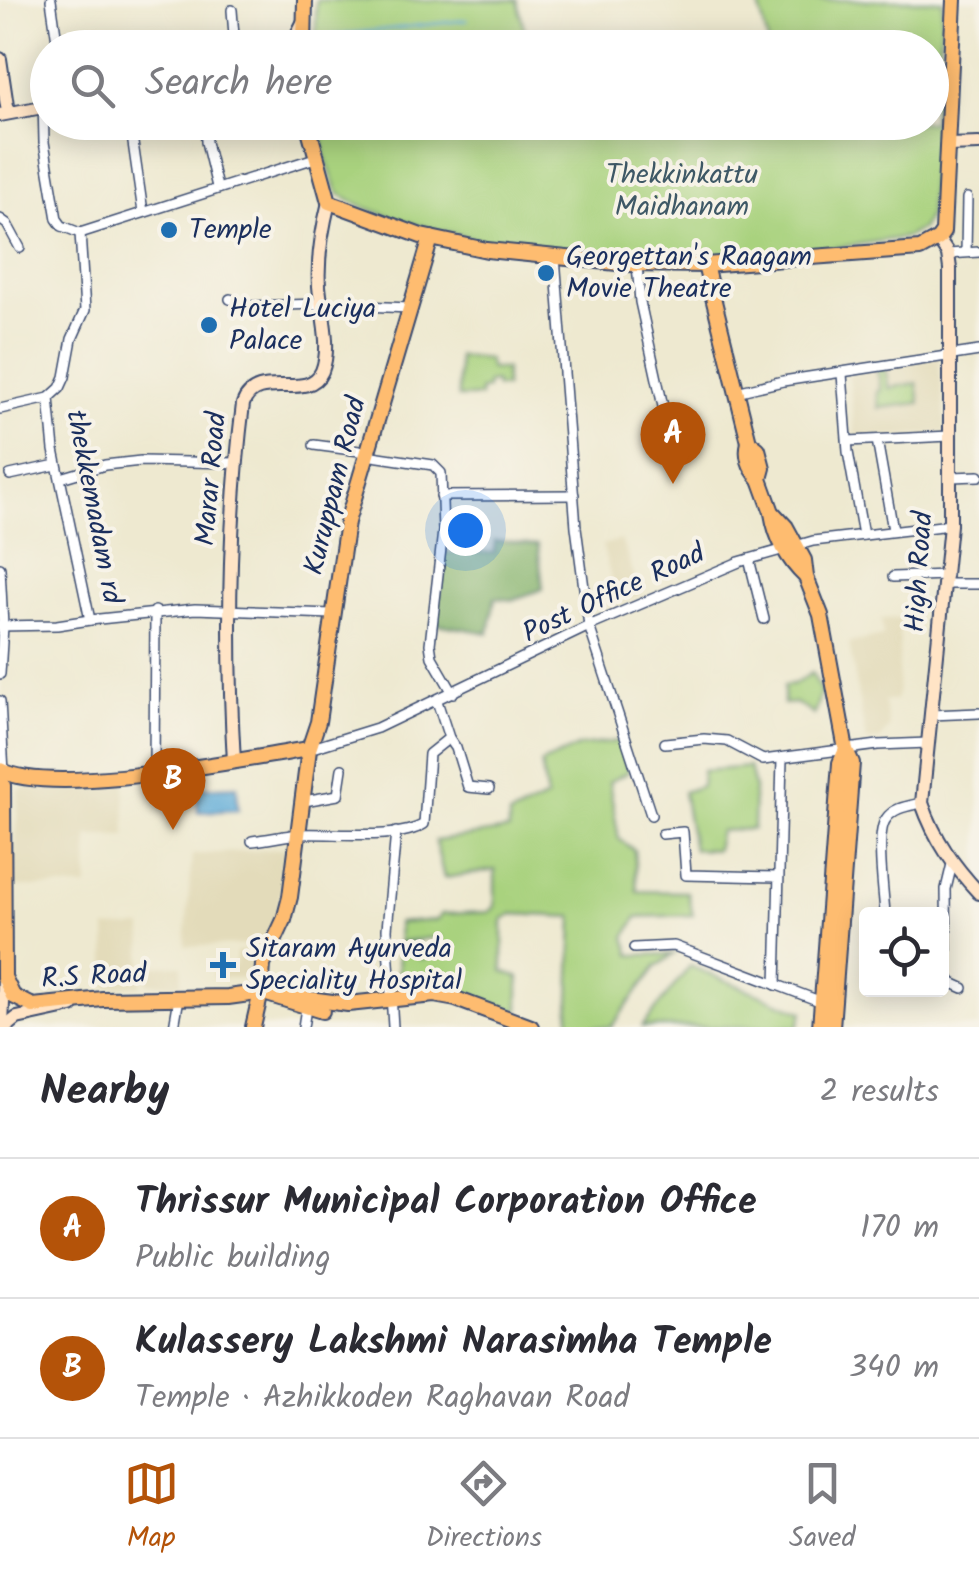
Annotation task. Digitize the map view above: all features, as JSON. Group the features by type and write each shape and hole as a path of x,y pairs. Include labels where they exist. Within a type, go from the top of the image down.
{"main road":[{"path":"305,0 305,30"},
{"path":"949,131 958,1"},
{"path":"312,140 329,202 431,238 487,250 555,257 705,265 920,249 938,239 944,221 948,140"},
{"name":"Kuruppam Road","path":"252,1027 262,992 263,965 286,912 347,522 431,238"},
{"path":"705,265 749,442 758,449 763,468 760,479 772,512 786,527 790,547 804,560 806,577 822,614 846,750 852,763 832,1027"},
{"path":"2,785 234,762 309,749"},
{"path":"820,1027 840,763 846,750"},
{"path":"2,785 9,788 33,781"},
{"name":"R.S Road","path":"2,785 4,977 12,996 28,1006 262,992"},
{"path":"262,992 287,991 309,999 348,1004 432,1004 508,1027"},
{"path":"262,992 306,1008 349,1013 434,996 456,999 532,1027"}],"street":[{"path":"52,0 56,30"},
{"path":"232,10 234,30"},
{"path":"299,30 305,18"},
{"path":"0,59 4,110 30,105"},
{"path":"44,140 56,219 62,226 80,233 315,158"},
{"path":"133,140 143,212"},
{"path":"206,140 217,187"},
{"path":"948,145 979,144"},
{"path":"966,252 967,198"},
{"name":"Marar Road","path":"234,762 230,526 246,396 258,388 305,385 314,382 322,372 325,351 320,235 329,202"},
{"path":"0,219 8,224 20,248"},
{"name":"thekkemadam rd","path":"80,233 85,310 72,339 66,376 50,398 56,465 90,620 155,611 229,609 332,614"},
{"path":"938,239 948,254 979,252"},
{"name":"High Road","path":"922,804 950,526 952,353 948,254"},
{"path":"555,257 589,626 652,815"},
{"path":"637,264 647,341 664,411"},
{"path":"230,299 248,306 410,308"},
{"path":"736,392 782,381 979,351"},
{"path":"842,374 848,441 864,535"},
{"path":"0,409 50,398"},
{"path":"848,441 950,436"},
{"path":"877,440 892,530"},
{"path":"314,445 438,468 443,531 430,644 432,657 453,693"},
{"path":"61,478 105,465 141,461 236,463"},
{"path":"10,476 56,465"},
{"path":"951,477 979,476"},
{"path":"441,496 574,495"},
{"name":"Post Office Road","path":"309,749 377,728 589,626 749,559 790,547 892,530 950,526"},
{"path":"749,559 764,619"},
{"path":"0,568 0,674"},
{"path":"893,577 979,584"},
{"path":"154,771 155,611"},
{"path":"1,626 90,620"},
{"path":"0,701 2,785"},
{"path":"437,701 468,787 488,789"},
{"path":"932,715 979,712"},
{"path":"252,841 299,834 417,829 424,824 429,754 449,738"},
{"path":"665,743 704,738 727,740 754,757 782,759 928,743"},
{"path":"776,985 782,759"},
{"path":"304,801 338,795 342,770"},
{"path":"884,907 879,841 885,820 899,808 922,804 930,827 952,864 979,893"},
{"path":"393,1027 387,929 396,832"},
{"path":"662,834 684,832 686,876 778,878"},
{"path":"952,864 946,890 948,976 963,988"},
{"path":"634,948 674,946 822,1002"},
{"path":"4,977 4,1027"},
{"path":"174,1027 179,998"},
{"path":"4,1027 17,1018 88,1001"},
{"path":"303,1027 306,1008"}],"shaded area":[{"path":"939,357 946,433 855,437 849,375"},
{"path":"621,540 641,594 618,603 602,545"},
{"path":"900,618 898,690 896,700 884,701 889,727 880,740 866,741 849,643 883,636 881,619"},
{"path":"125,779 126,836 88,836 88,887 13,887 19,791 27,787"},
{"path":"291,848 275,922 263,945 185,946 192,855"},
{"path":"143,927 141,986 106,987 106,928"},
{"path":"237,951 254,951 252,978 213,978 214,966 235,966"},
{"path":"182,965 181,984 147,983 145,966"}],"green space":[{"path":"316,0 517,0 524,30 316,30"},
{"name":"Thekkinkattu Maidhanam","path":"758,0 943,0 941,30 765,30"},
{"name":"Thekkinkattu Maidhanam","path":"322,140 934,140 929,215 922,228 907,237 815,251 677,260 501,245 417,225 365,208 338,193"},
{"path":"458,356 488,359 490,369 505,369 505,387 487,383 487,389 480,390 480,397 458,397"},
{"path":"885,368 889,388 917,383 920,403 879,408 877,370"},
{"path":"495,541 538,545 543,589 512,600 495,598 489,633 436,624 444,552 494,553"},
{"path":"812,673 821,692 814,715 796,703 784,704 784,686"},
{"path":"620,741 628,772 609,782 619,839 634,850 637,891 687,892 693,915 637,917 626,937 631,955 674,954 656,967 611,1027 569,1027 573,917 513,914 503,919 503,971 519,977 519,1012 448,990 399,986 398,945 418,943 420,959 442,954 440,937 399,942 398,923 437,920 441,914 489,912 495,907 495,870 444,878 435,841 509,830 509,816 547,798 541,763 580,746"},
{"path":"749,767 754,788 753,829 720,831 716,850 693,849 683,792 701,786 702,771"},
{"path":"690,966 803,1012 798,1027 642,1027"}],"water":[{"path":"237,786 238,810 198,812 197,788"}],"waterway":[{"path":"382,30 467,20"}],"place":[{"name":"Temple","path":"169,230"},
{"name":"Georgettan's Raagam Movie Theatre","path":"546,273"},
{"name":"Hotel Luciya Palace","path":"209,325"},
{"name":"Thrissur Municipal Corporation Office","path":"673,484"},
{"name":"Kulassery Lakshmi Narasimha Temple","path":"173,830"},
{"name":"Sitaram Ayurveda Speciality Hospital","path":"223,965"}]}
